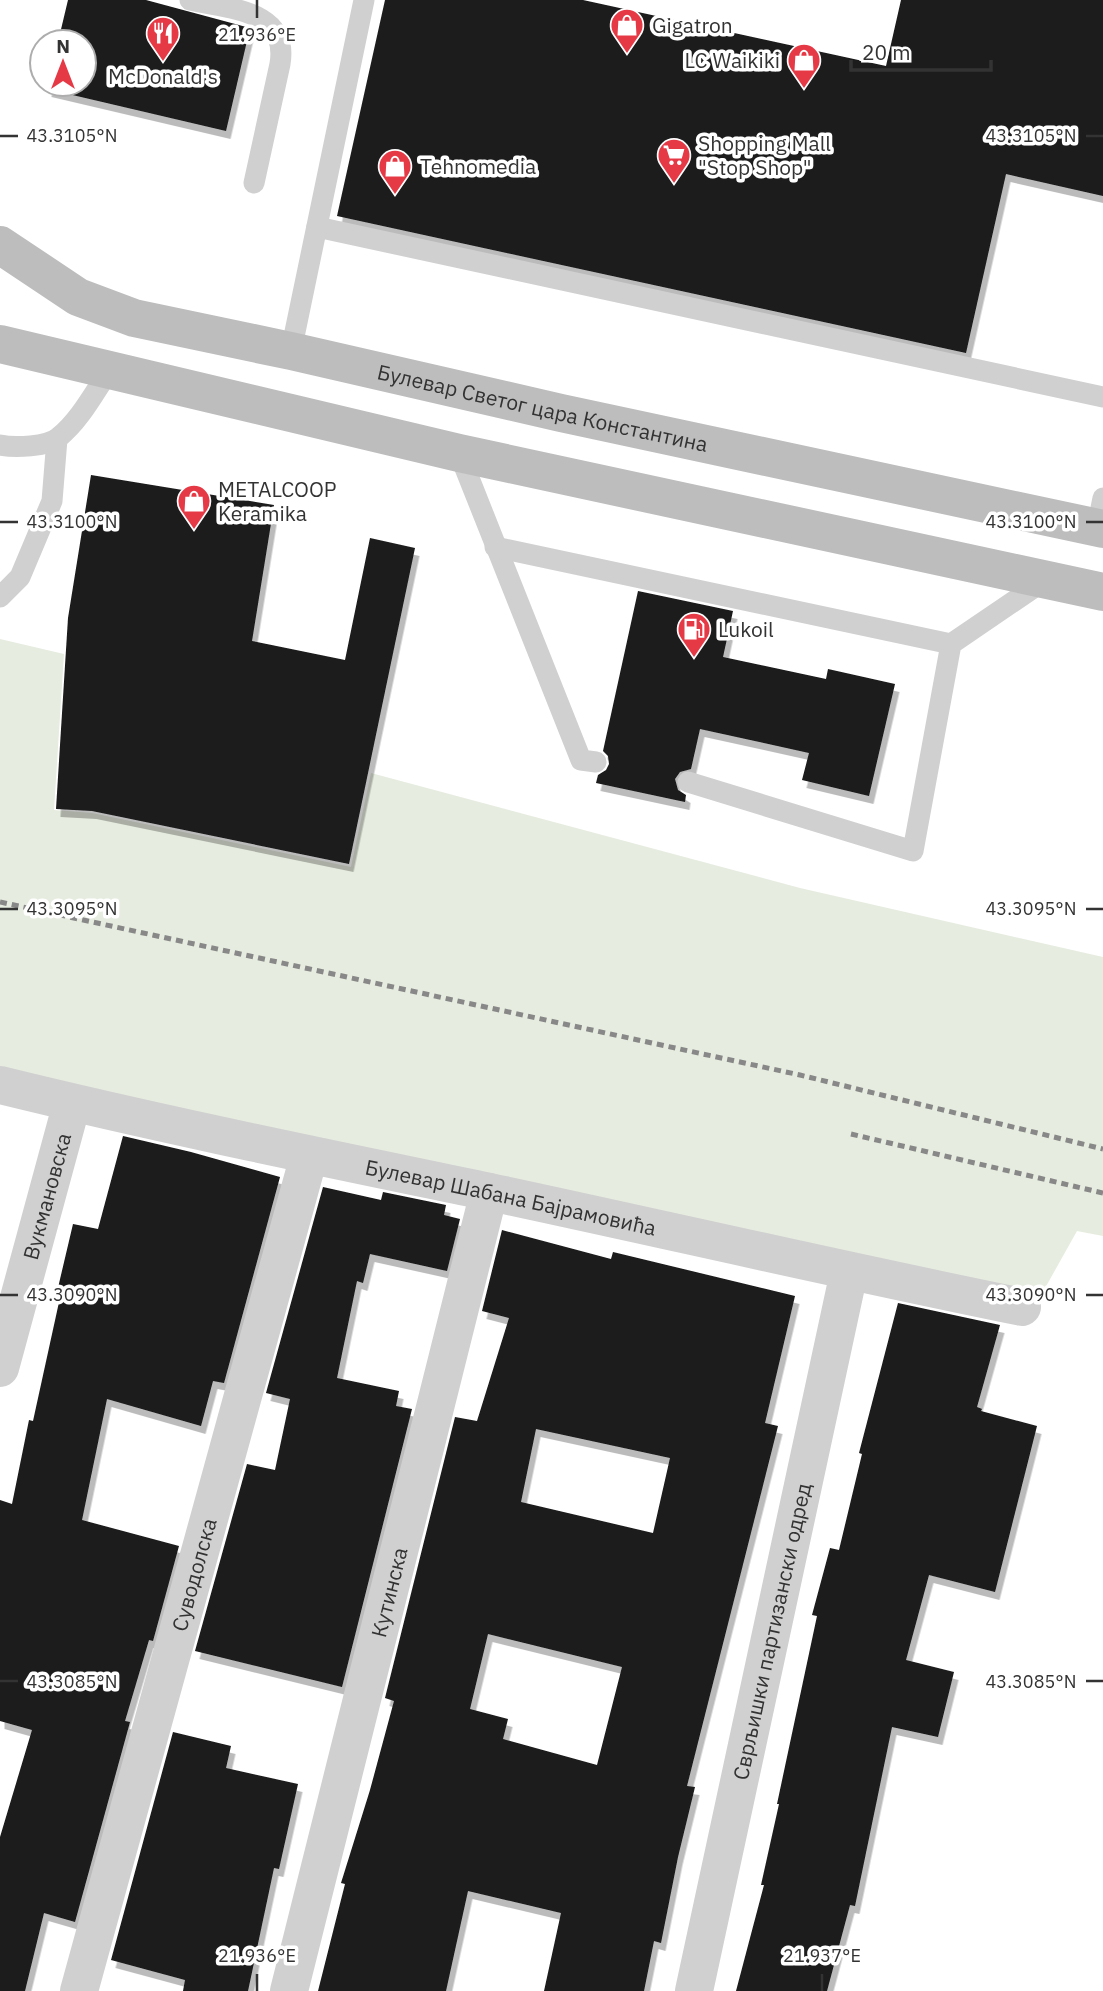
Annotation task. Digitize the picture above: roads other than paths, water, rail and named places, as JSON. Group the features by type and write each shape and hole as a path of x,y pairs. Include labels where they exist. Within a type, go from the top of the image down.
{"main road":[{"name":"Булевар Светог цара Константина","path":"0,245 78,297 123,314 561,413 1101,518"},
{"path":"0,344 459,453 1103,592"}],"street":[{"name":"Булевар Шабана Бајрамовића","path":"0,1085 309,1156 1022,1307"},
{"name":"Вукмановска","path":"0,1368 72,1102"},
{"name":"Суводолска","path":"79,1991 309,1156"},
{"name":"Кутинска","path":"289,1991 489,1192"},
{"name":"Сврљишки партизански одред","path":"694,1991 849,1272"}],"lane":[{"path":"190,0 256,15 272,27 279,37 282,57 254,183"},
{"path":"290,351 364,0"},
{"path":"317,227 1103,397"},
{"path":"0,445 36,445 57,439 77,417 109,371"},
{"path":"0,597 20,577 52,501 57,439"},
{"path":"459,453 581,760 596,762"},
{"path":"495,547 951,644"},
{"path":"688,782 912,851 951,644 1045,580"}],"railway":[{"path":"0,902 800,1075 1103,1149"},
{"path":"851,1134 1103,1193"}],"place":[{"name":"Gigatron","path":"627,55"},
{"name":"McDonald's","path":"163,63"},
{"name":"LC Waikiki","path":"804,90"},
{"name":"Shopping Mall \"Stop Shop\"","path":"674,185"},
{"name":"Tehnomedia","path":"395,196"},
{"name":"METALCOOP Keramika","path":"194,531"},
{"name":"Lukoil","path":"694,659"}]}
